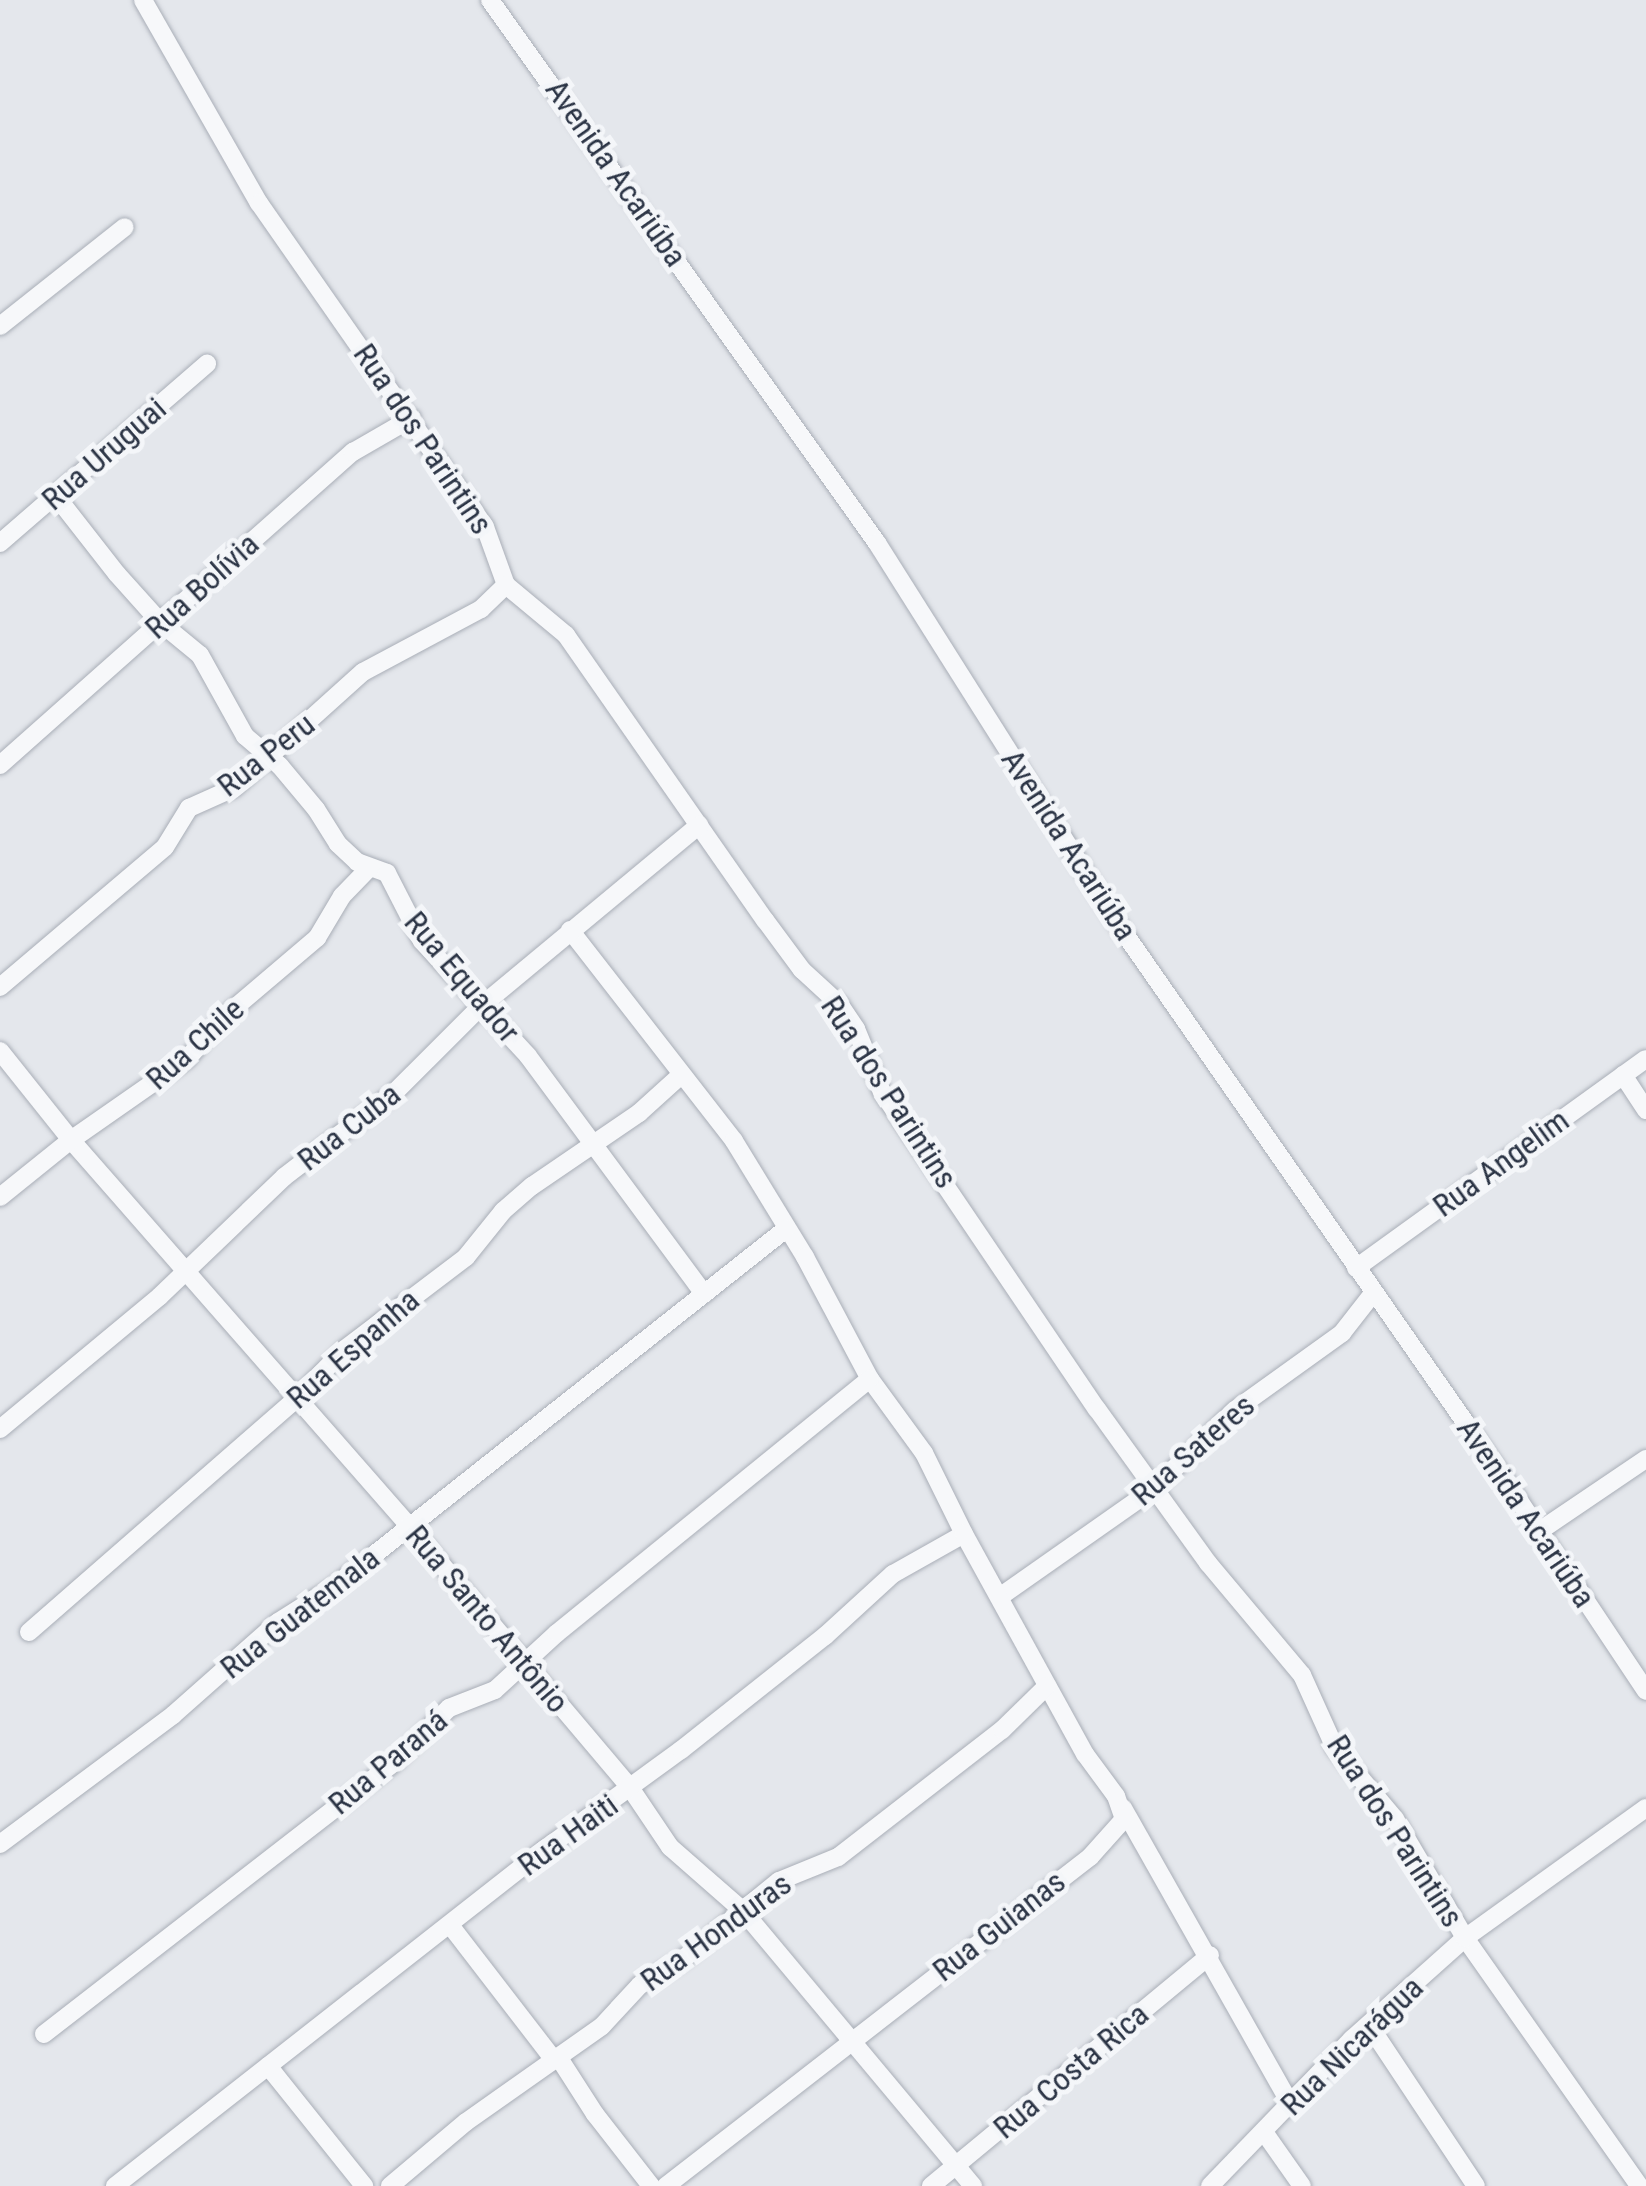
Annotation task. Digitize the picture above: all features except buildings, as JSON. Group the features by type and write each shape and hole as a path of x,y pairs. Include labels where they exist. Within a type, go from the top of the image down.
{"street":[{"name":"Rua dos Parintins","path":"143,0 259,203 485,527 506,584 566,634 802,970 840,1005 856,1028 882,1092 1152,1490 1258,1628 1302,1675 1335,1748 1394,1819 1465,1938 1639,2186"},
{"name":"Avenida Acariúba","path":"490,0 877,542 1118,924 1646,1691"},
{"path":"0,326 126,227"},
{"name":"Rua Uruguai","path":"0,544 207,364"},
{"name":"Rua Bolívia","path":"0,765 353,452 412,418"},
{"name":"Rua Equador","path":"56,496 161,623 200,656 238,726 316,808 338,844 369,868 387,873 422,941 528,1056 704,1294"},
{"name":"Rua Peru","path":"0,987 164,847 189,808 234,788 363,672 482,609 506,584"},
{"name":"Rua Cuba","path":"0,1430 187,1270 284,1177 396,1092 480,1007 698,825"},
{"name":"Rua Chile","path":"0,1198 71,1140 187,1059 226,1016 317,938 342,896 369,868"},
{"path":"570,930 734,1141 870,1379 924,1453 1047,1686 1210,1955 1291,2105"},
{"name":"Rua Santo Antônio","path":"0,1052 71,1140 298,1397 631,1789 670,1847 743,1911 973,2186"},
{"name":"Rua Angelim","path":"1356,1268 1646,1060"},
{"path":"1623,1074 1646,1110"},
{"name":"Rua Espanha","path":"29,1632 298,1397 345,1349 466,1257 503,1211 532,1186 596,1145 682,1075"},
{"name":"Rua Guatemala","path":"0,1844 173,1715 278,1622 332,1588 786,1229"},
{"name":"Rua Sateres","path":"1001,1596 1152,1490 1235,1410 1342,1333 1374,1292"},
{"name":"Rua Paraná","path":"44,2034 397,1760 449,1708 495,1690 522,1662 870,1379"},
{"path":"1538,1532 1646,1460"},
{"name":"Rua Haiti","path":"116,2186 544,1849 631,1789 825,1636 893,1574 964,1534"},
{"name":"Rua Honduras","path":"390,2186 466,2122 602,2026 640,1986 682,1960 779,1881 838,1857 1002,1730 1047,1686"},
{"name":"Rua Guianas","path":"666,2186 1090,1857 1124,1819 1123,1808"},
{"name":"Rua Nicarágua","path":"1210,2186 1368,2025 1465,1938 1646,1808"},
{"path":"450,1926 651,2186"},
{"name":"Rua Costa Rica","path":"931,2186 1210,1955"},
{"path":"1368,2025 1476,2186"},
{"path":"268,2066 364,2186"},
{"path":"1264,2132 1302,2186"}]}
